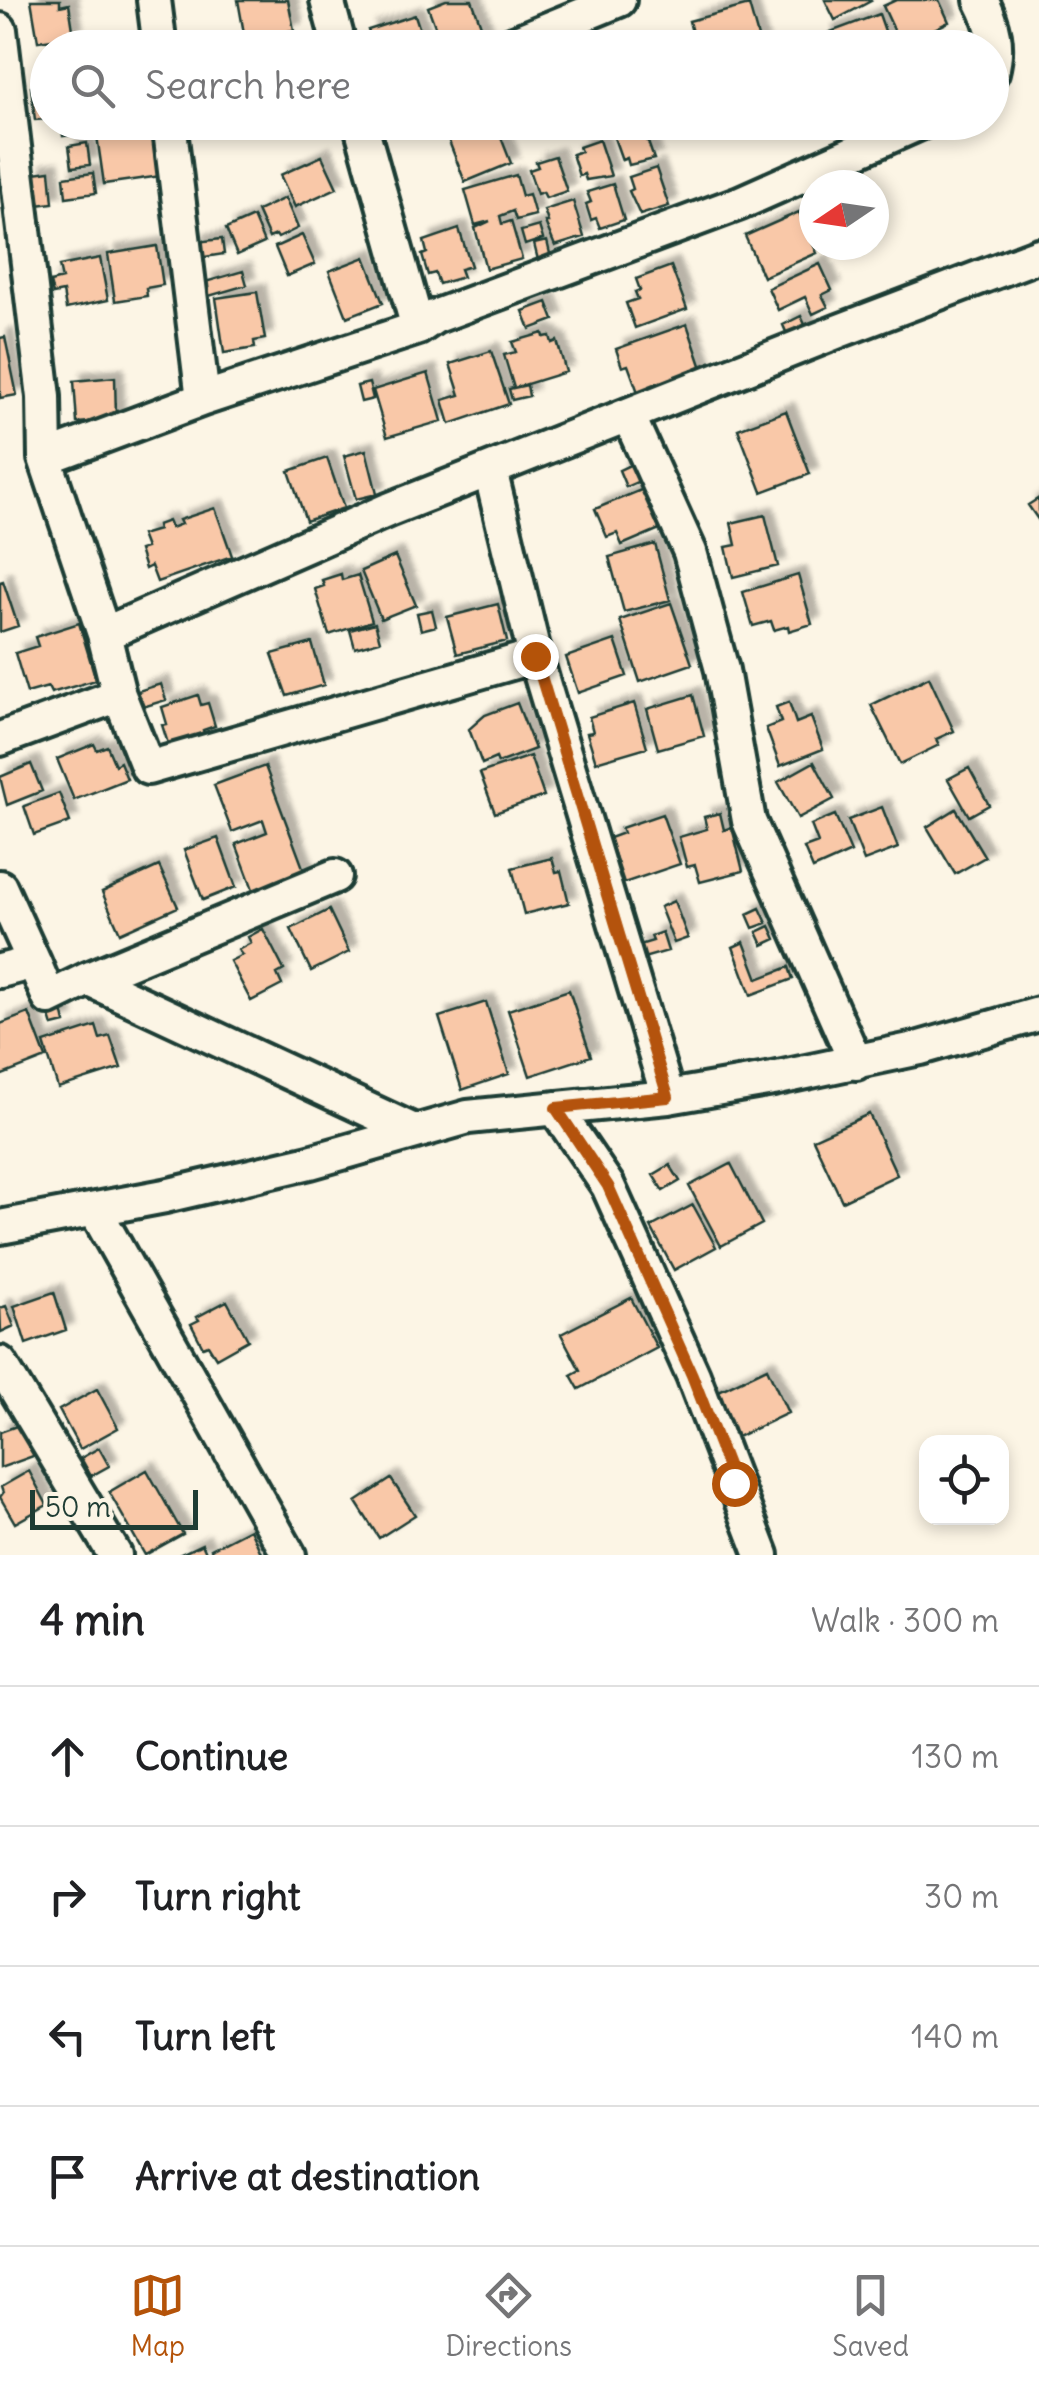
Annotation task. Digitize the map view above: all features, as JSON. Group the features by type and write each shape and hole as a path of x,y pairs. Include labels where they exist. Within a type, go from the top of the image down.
{"street":[{"path":"154,0 158,30"},
{"path":"327,0 335,30"},
{"path":"546,30 619,0"},
{"path":"982,0 993,30"},
{"path":"0,30 44,398 45,458 104,634 120,695 148,768 535,656"},
{"path":"171,140 202,399"},
{"path":"365,140 418,328"},
{"path":"45,458 202,399 418,328 434,317 740,203 882,140"},
{"path":"104,634 388,510 838,331 1039,256"},
{"path":"628,415 690,552 722,670 749,821 856,1063"},
{"path":"490,470 535,656 668,1097"},
{"path":"0,739 120,695"},
{"path":"0,887 50,998 88,978 335,876"},
{"path":"0,971 34,962"},
{"path":"88,978 416,1132"},
{"path":"0,1228 310,1162 468,1117 668,1097 856,1063 1039,1014"},
{"path":"556,1108 608,1186 692,1375 762,1555"},
{"path":"94,1210 289,1555"},
{"path":"0,1364 116,1555"}],"building":[{"path":"31,0 60,0 60,6 69,4 73,30 36,30"},
{"path":"238,0 288,0 294,30 243,30"},
{"path":"446,0 472,0 483,30 436,30 428,7"},
{"path":"825,0 870,0 871,1 835,20"},
{"path":"896,0 939,0 949,22 932,30 894,30 883,6"},
{"path":"749,5 756,30 691,30 689,21"},
{"path":"879,14 885,30 836,30"},
{"path":"415,15 420,30 368,30"},
{"path":"98,140 156,140 161,176 104,184"},
{"path":"448,140 502,140 511,163 465,182"},
{"path":"599,140 611,176 586,180 584,174 579,176 572,154"},
{"path":"615,140 647,140 654,159 629,165 627,158 622,160"},
{"path":"87,143 90,165 72,167 69,146"},
{"path":"322,156 337,188 295,207 280,175"},
{"path":"555,156 567,191 546,198 543,192 537,194 529,170 538,167 536,162"},
{"path":"656,168 669,206 640,215 629,191 633,189 629,177"},
{"path":"50,171 53,203 37,205 34,173"},
{"path":"93,173 96,193 66,197 64,177"},
{"path":"516,175 522,196 529,194 535,215 516,220 513,211 500,216 502,224 511,221 522,259 486,269 475,228 490,221 475,225 465,190"},
{"path":"613,184 624,220 600,228 596,218 591,220 587,192"},
{"path":"285,198 298,228 269,238 257,211"},
{"path":"573,201 584,237 555,246 544,210"},
{"path":"799,212 801,260 763,277 745,236"},
{"path":"253,217 264,243 237,255 226,229"},
{"path":"539,226 543,239 525,245 521,231"},
{"path":"459,229 471,266 460,269 463,277 439,284 435,273 428,275 422,255 427,253 424,241"},
{"path":"302,235 315,264 287,276 275,247"},
{"path":"222,239 224,254 198,258 196,242"},
{"path":"547,241 551,258 538,260 534,244"},
{"path":"157,246 163,285 146,288 147,296 115,301 108,254"},
{"path":"365,257 383,303 347,317 329,271"},
{"path":"100,258 108,300 66,309 63,292 53,294 50,282 62,279 59,266"},
{"path":"820,264 832,290 822,295 828,307 813,314 805,297 778,310 768,288"},
{"path":"671,266 687,309 635,328 626,303 638,299 636,279"},
{"path":"243,271 247,285 209,296 205,282"},
{"path":"257,292 265,339 254,341 255,348 224,353 216,298"},
{"path":"547,302 554,320 530,329 523,311"},
{"path":"801,316 809,333 790,341 783,325"},
{"path":"687,324 704,374 639,395 628,365 622,367 616,349"},
{"path":"543,333 544,337 550,336 552,343 557,341 566,372 514,388 504,355 516,352 512,342"},
{"path":"5,337 17,395 0,398 0,338"},
{"path":"491,351 509,404 450,424 443,400 460,395 450,364"},
{"path":"428,373 442,421 387,437 373,390"},
{"path":"115,377 116,418 89,425 77,423 74,381"},
{"path":"369,383 373,399 361,402 357,386"},
{"path":"527,385 529,396 512,400 509,389"},
{"path":"786,411 810,474 762,492 738,429"},
{"path":"366,450 377,494 356,499 344,456"},
{"path":"327,458 344,508 306,521 289,471"},
{"path":"636,462 644,479 626,487 619,470"},
{"path":"646,488 662,528 622,545 617,533 607,537 595,509"},
{"path":"1039,498 1039,521 1028,505"},
{"path":"215,508 232,556 157,582 151,566 145,569 139,550 146,548 141,535 158,530 157,525 168,521 171,528 181,524 179,520"},
{"path":"765,515 778,566 733,577 726,547 736,545 731,523"},
{"path":"655,544 670,600 624,612 609,557"},
{"path":"395,556 416,605 381,619 361,571"},
{"path":"341,574 342,580 358,575 372,621 329,635 315,589 324,586 322,580"},
{"path":"798,575 812,624 789,631 788,626 774,630 771,621 753,626 743,592"},
{"path":"3,581 18,626 0,632 0,582"},
{"path":"671,603 692,664 640,682 620,620"},
{"path":"498,604 507,641 457,654 447,617"},
{"path":"432,610 436,626 421,630 417,613"},
{"path":"79,623 96,680 51,693 48,687 27,693 15,653 38,646 35,637"},
{"path":"375,623 380,641 355,648 350,630"},
{"path":"615,640 627,676 578,693 566,657"},
{"path":"312,643 324,685 287,696 272,654"},
{"path":"929,677 954,731 936,739 939,745 900,764 871,705"},
{"path":"161,684 166,700 143,707 138,691"},
{"path":"198,695 201,705 208,703 215,726 203,730 205,738 170,750 162,725 167,724 162,707"},
{"path":"693,695 704,736 658,749 647,709"},
{"path":"789,702 796,723 811,717 823,749 780,766 766,728 781,722 776,707"},
{"path":"517,703 535,749 498,763 496,758 482,764 469,729 485,715"},
{"path":"634,703 647,747 596,762 587,733 593,732 589,717"},
{"path":"94,744 97,750 107,746 115,765 120,762 127,779 74,800 57,759"},
{"path":"530,756 544,796 495,813 480,773"},
{"path":"814,762 834,799 798,818 778,782"},
{"path":"31,764 42,791 7,805 0,777"},
{"path":"265,766 305,873 254,892 236,844 267,832 263,820 232,832 214,785"},
{"path":"969,768 989,805 969,816 948,779"},
{"path":"59,793 70,822 34,835 24,806"},
{"path":"882,807 898,848 864,861 848,820"},
{"path":"956,809 985,857 955,874 927,827"},
{"path":"720,813 724,830 732,827 743,871 700,882 695,865 687,867 679,837 707,829 704,817"},
{"path":"662,814 680,864 624,883 609,838 623,833 621,828"},
{"path":"835,815 851,852 813,869 804,848 818,843 811,825"},
{"path":"218,838 236,887 203,900 184,850"},
{"path":"552,858 556,872 561,871 569,903 524,914 512,868"},
{"path":"159,866 178,907 120,933 102,892"},
{"path":"674,901 688,938 674,943 660,907"},
{"path":"760,908 767,923 753,928 747,914"},
{"path":"329,910 349,952 311,971 291,929"},
{"path":"770,926 776,939 763,945 757,932"},
{"path":"263,929 284,970 277,974 282,985 251,1001 230,961 242,955 238,950 251,943 248,937"},
{"path":"662,932 668,951 640,959 636,946 653,941 651,936"},
{"path":"744,942 758,979 789,967 793,979 751,995 733,947"},
{"path":"569,990 591,1056 530,1076 508,1010"},
{"path":"486,1002 509,1074 462,1090 439,1017"},
{"path":"62,1010 65,1023 53,1026 49,1013"},
{"path":"29,1013 46,1058 0,1076 0,1024"},
{"path":"96,1026 100,1039 110,1036 121,1068 58,1088 44,1043"},
{"path":"869,1114 897,1175 842,1201 813,1139"},
{"path":"731,1164 762,1224 721,1246 689,1186"},
{"path":"670,1165 680,1181 663,1191 653,1175"},
{"path":"693,1205 716,1247 674,1270 651,1227"},
{"path":"54,1292 66,1330 26,1344 14,1306"},
{"path":"631,1298 657,1348 579,1389 571,1375 580,1370 561,1334"},
{"path":"227,1301 248,1340 216,1358 208,1345 203,1347 191,1324"},
{"path":"6,1306 14,1326 1,1332 0,1308"},
{"path":"767,1368 788,1413 727,1442 706,1397"},
{"path":"97,1389 118,1428 80,1449 59,1410"},
{"path":"25,1423 36,1455 0,1468 0,1432"},
{"path":"99,1448 109,1466 91,1476 81,1458"},
{"path":"147,1470 183,1534 145,1555 109,1492"},
{"path":"29,1471 47,1505 15,1523 0,1497 1,1487"},
{"path":"391,1479 415,1515 379,1538 356,1502"},
{"path":"250,1529 262,1555 214,1555 211,1549"},
{"path":"202,1544 207,1555 179,1555"}],"route":[{"path":"535,656 668,1097 556,1108 608,1186 692,1375 734,1483"}]}
